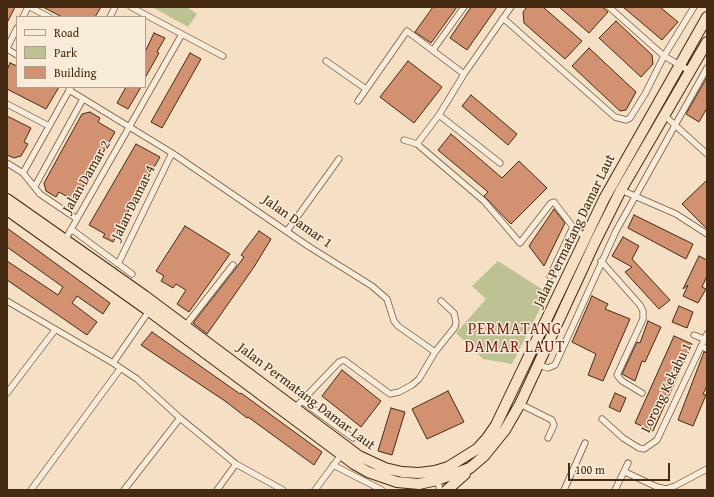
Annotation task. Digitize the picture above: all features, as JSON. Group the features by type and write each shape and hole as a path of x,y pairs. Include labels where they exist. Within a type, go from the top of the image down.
{"highway":[{"name":"Jalan Permatang Damar Laut","path":"437,480 448,467 477,449 496,425 604,199 707,17"},
{"name":"Jalan Permatang Damar Laut","path":"7,210 149,311 341,455 368,472 397,482 419,484 437,480 470,468 496,444 520,404 595,242 621,190 707,42"},
{"path":"676,95 686,88 704,55 707,42"},
{"name":"Jalan Permatang Damar Laut","path":"7,199 298,405 359,456 371,463 402,472 419,473 437,480"},
{"path":"447,490 470,468"},
{"path":"397,482 410,488 421,490"}],"street":[{"path":"24,16 29,7 47,16"},
{"path":"110,16 115,7"},
{"path":"131,7 223,56"},
{"path":"433,50 464,7"},
{"path":"417,144 439,115 464,74 511,7"},
{"path":"609,7 664,56 690,71"},
{"path":"503,18 620,120 630,118 664,56 694,7"},
{"path":"16,30 7,49 16,54"},
{"path":"358,101 407,31 464,74"},
{"path":"130,127 182,34"},
{"path":"326,61 366,89"},
{"path":"538,365 548,368 555,365 601,261 634,196 707,68"},
{"path":"23,173 70,88"},
{"name":"Jalan Damar 1","path":"70,88 83,99 172,153 382,294 390,304 394,321 398,326 435,352"},
{"path":"35,186 83,99"},
{"path":"7,104 49,126"},
{"path":"439,115 500,163"},
{"path":"665,116 707,154"},
{"name":"Jalan Damar 2","path":"65,240 130,127"},
{"path":"404,140 417,144 484,200 520,243 551,203 554,202 573,227 585,237"},
{"name":"Jalan Damar 4","path":"118,264 172,153"},
{"path":"287,231 339,159"},
{"path":"7,163 23,173 40,194 77,219"},
{"path":"621,190 676,214 707,234"},
{"path":"550,276 573,227"},
{"path":"71,229 132,274"},
{"path":"601,261 640,305 643,311 643,319 617,375 622,381 642,393"},
{"path":"186,325 233,265"},
{"path":"7,301 113,363 137,379 180,418 236,464 283,490"},
{"path":"352,438 298,405 339,362 344,360 386,392 395,394 412,385 419,379 435,352 455,327 456,322 454,313 441,301"},
{"path":"113,363 149,311"},
{"path":"7,393 55,330"},
{"path":"694,335 706,337"},
{"name":"Lorong Kekabu 1","path":"602,419 633,445 644,449 657,440 704,347 706,337"},
{"path":"31,490 120,369"},
{"path":"520,404 552,420 554,425 548,438"},
{"path":"124,490 180,418"},
{"path":"564,490 584,443"},
{"path":"315,490 341,455"},
{"path":"615,490 625,472 628,463"},
{"path":"217,490 236,464"},
{"path":"333,465 382,490"},
{"path":"625,472 657,487 666,488 675,486 707,469"}],"green space":[{"path":"152,7 187,7 197,14 188,27"},
{"path":"498,261 548,293 512,364 483,359 456,333 486,299 472,286"}],"building":[{"path":"7,7 15,7 7,23"},
{"path":"43,7 101,7 96,16 60,16"},
{"path":"433,7 457,7 431,43 415,32"},
{"path":"471,7 497,7 467,50 450,38"},
{"path":"527,7 543,7 582,41 565,59 524,23 523,12"},
{"path":"559,7 602,7 608,12 589,33"},
{"path":"623,7 660,7 678,22 662,40"},
{"path":"616,21 652,55 653,64 641,77 599,38"},
{"path":"154,33 165,38 157,52 159,53 146,76 146,50"},
{"path":"589,48 636,92 626,110 620,111 572,66"},
{"path":"190,53 201,59 162,128 151,122"},
{"path":"408,61 442,87 414,123 380,97"},
{"path":"10,63 16,66 16,88 58,88 46,109 7,89 7,70"},
{"path":"707,77 707,108 699,122 686,114"},
{"path":"125,88 140,88 128,109 117,103"},
{"path":"471,95 517,134 508,145 462,106"},
{"path":"90,112 100,118 98,122 115,132 75,201 59,192 56,197 46,191 44,183 82,114"},
{"path":"7,116 31,128 24,142 28,144 21,156 14,158 7,155"},
{"path":"451,134 502,178 519,161 547,188 511,224 484,196 488,192 438,150"},
{"path":"136,144 160,157 122,222 124,223 113,242 103,237 105,234 89,225"},
{"path":"707,180 707,229 682,204"},
{"path":"554,209 565,223 544,266 529,246"},
{"path":"634,215 693,244 686,259 628,228"},
{"path":"185,226 230,254 189,312 177,304 186,290 176,284 173,288 161,281 164,276 156,271"},
{"path":"7,228 110,303 103,314 77,296 72,303 97,322 87,335 7,280 7,261 58,295 63,287 7,247"},
{"path":"259,231 271,239 254,267 207,334 193,323 244,257 241,255"},
{"path":"623,237 639,246 632,259 670,300 659,309 625,272 632,267 612,256"},
{"path":"699,256 707,260 707,276 702,287 706,289 698,303 683,296 688,285 683,289"},
{"path":"592,296 608,304 605,309 630,319 603,381 588,375 596,354 572,342"},
{"path":"679,306 693,312 687,328 672,322"},
{"path":"648,321 661,327 645,362 642,361 635,381 622,374 637,342 640,343"},
{"path":"152,332 240,394 241,393 322,452 314,465 225,401 141,345"},
{"path":"674,336 692,344 653,431 635,423"},
{"path":"704,352 707,353 707,386 703,394 706,395 693,426 678,420"},
{"path":"342,370 381,401 361,427 322,396"},
{"path":"448,391 464,422 427,439 412,409"},
{"path":"615,393 626,398 620,412 609,407"},
{"path":"391,408 405,412 392,455 378,451"}],"district":[{"name":"PERMATANG DAMAR LAUT","path":"515,339"}]}
